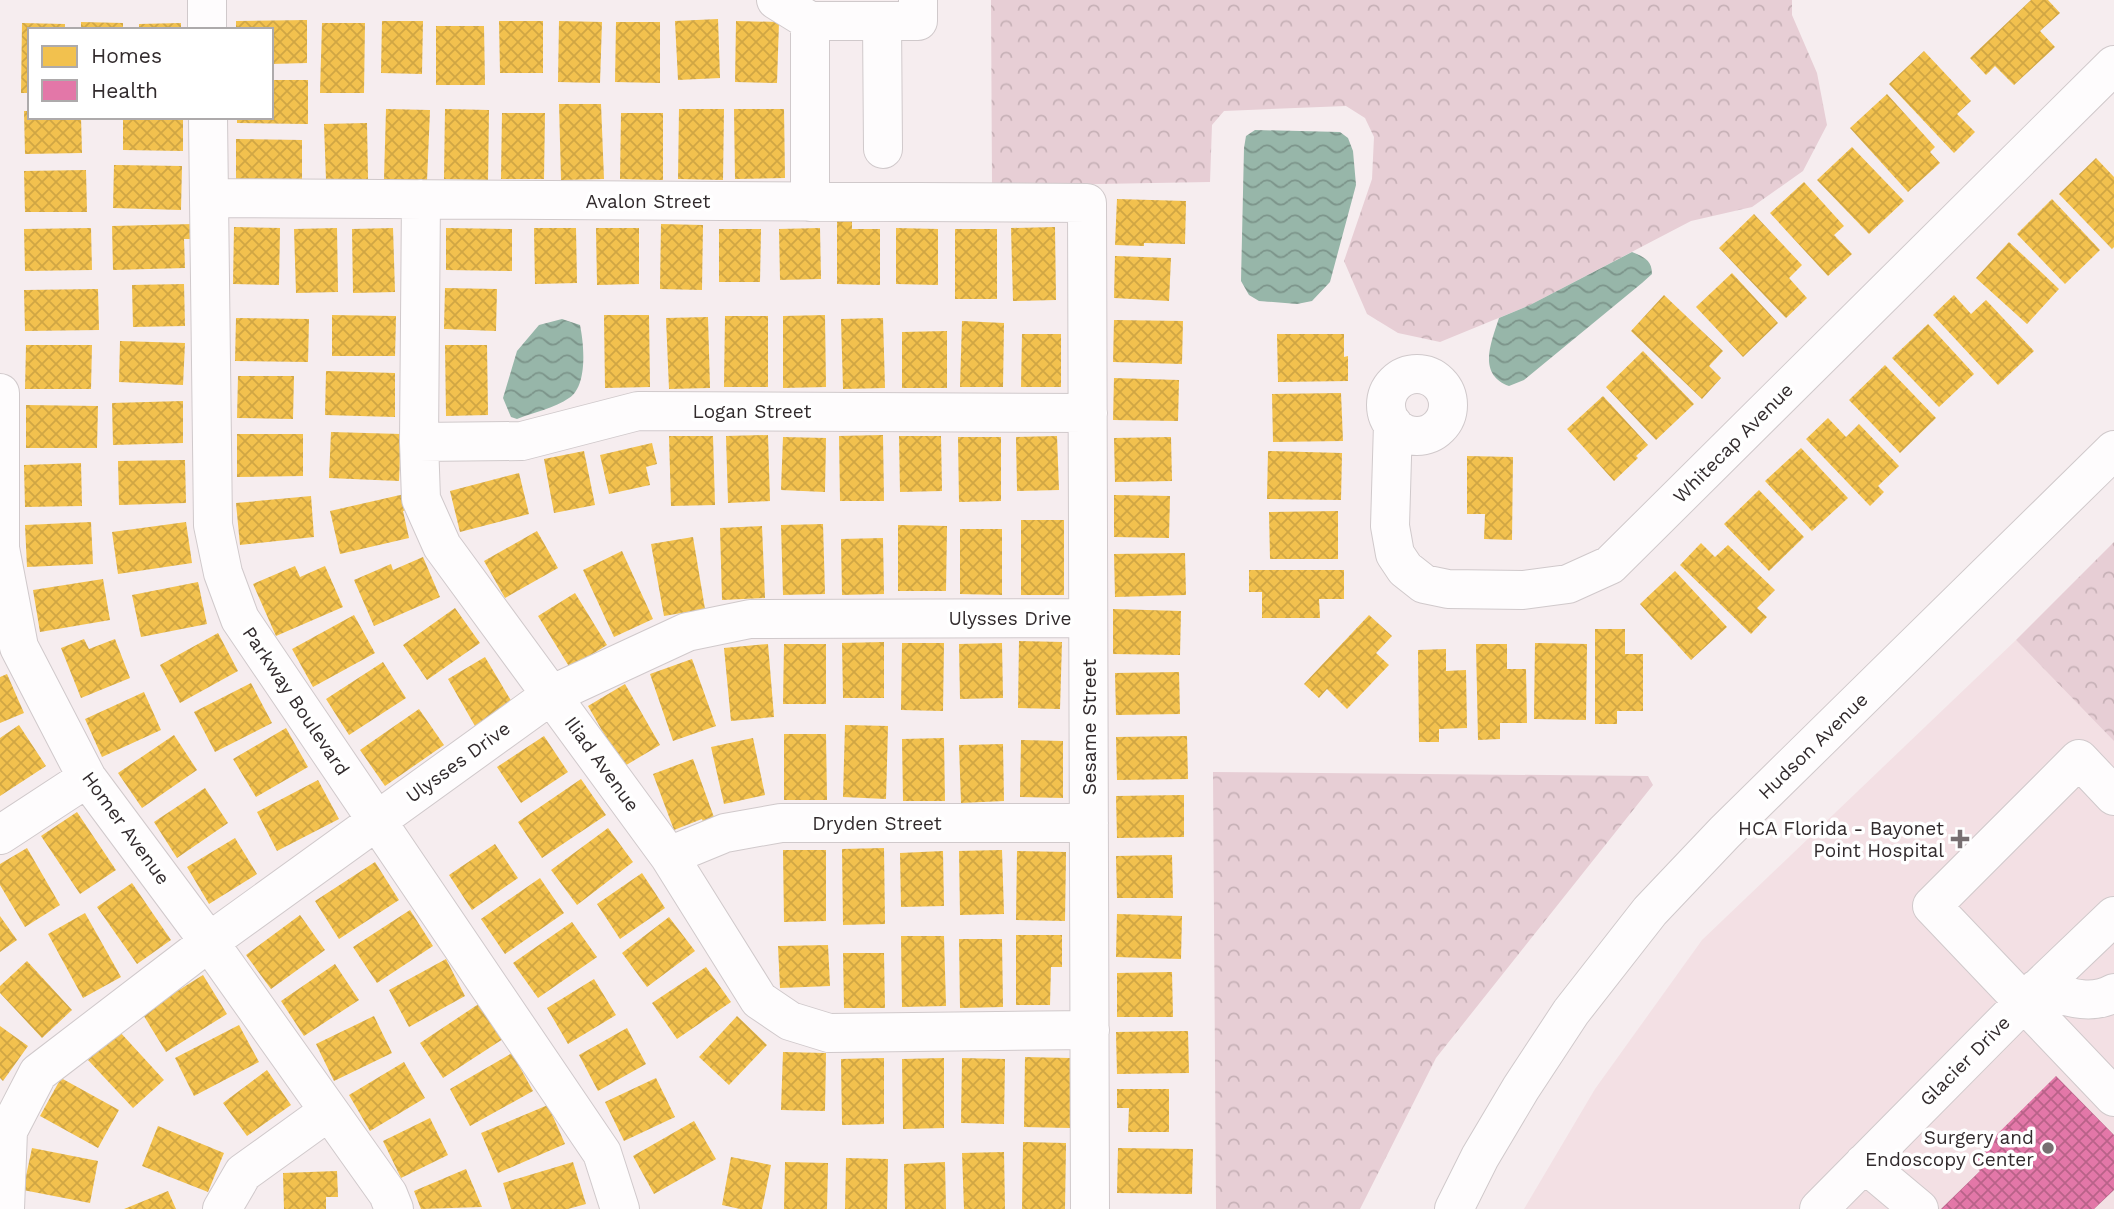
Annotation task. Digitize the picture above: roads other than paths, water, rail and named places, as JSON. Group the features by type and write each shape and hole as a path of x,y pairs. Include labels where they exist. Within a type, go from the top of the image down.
{"street":[{"path":"206,0 207,28"},
{"path":"776,0 810,21 874,14 918,21 918,0"},
{"path":"874,14 883,149"},
{"path":"810,21 810,202"},
{"name":"Whitecap Avenue","path":"1393,424 1390,526 1395,554 1405,569 1424,584 1448,589 1523,590 1569,584 1611,565 2114,65"},
{"name":"Parkway Boulevard","path":"208,119 213,524 223,573 240,619 602,1153 620,1209"},
{"name":"Avalon Street","path":"209,198 1087,203"},
{"name":"Iliad Avenue","path":"422,199 419,442 422,499 442,546 670,856 760,1000 790,1021 829,1033 1090,1030"},
{"name":"Sesame Street","path":"1087,203 1090,1209"},
{"name":"Homer Avenue","path":"0,393 1,548 19,647 87,778 209,942 388,1194 394,1209"},
{"name":"Logan Street","path":"419,442 522,441 638,411 1088,413"},
{"name":"Hudson Avenue","path":"1454,1209 1480,1157 1521,1088 1571,1013 1650,911 1725,832 2114,450"},
{"name":"Ulysses Drive","path":"5,1209 8,1131 38,1073 209,942 551,695 687,632 750,619 1088,618"},
{"path":"2114,796 2079,760 1932,906 2031,995 2114,1097"},
{"path":"0,835 87,778"},
{"name":"Dryden Street","path":"670,856 725,833 781,823 1089,823"},
{"name":"Glacier Drive","path":"1819,1209 2031,995 2114,916"},
{"path":"2031,995 2092,1001 2114,993"},
{"path":"222,1209 243,1174 329,1111"},
{"path":"1864,1163 1919,1209"}],"water":[{"path":"1255,130 1340,132 1348,138 1353,151 1356,185 1330,282 1312,301 1297,304 1259,301 1249,295 1241,281 1244,148 1246,136"},
{"path":"1632,252 1651,265 1652,274 1524,380 1509,386 1499,381 1493,374 1489,357 1499,318 1530,305"},
{"path":"562,319 580,325 583,364 575,392 557,405 517,419 511,417 503,398 517,351 539,325"}],"place":[{"name":"HCA Florida - Bayonet Point Hospital","path":"1960,839"},
{"name":"Surgery and Endoscopy Center","path":"2048,1148"}]}
